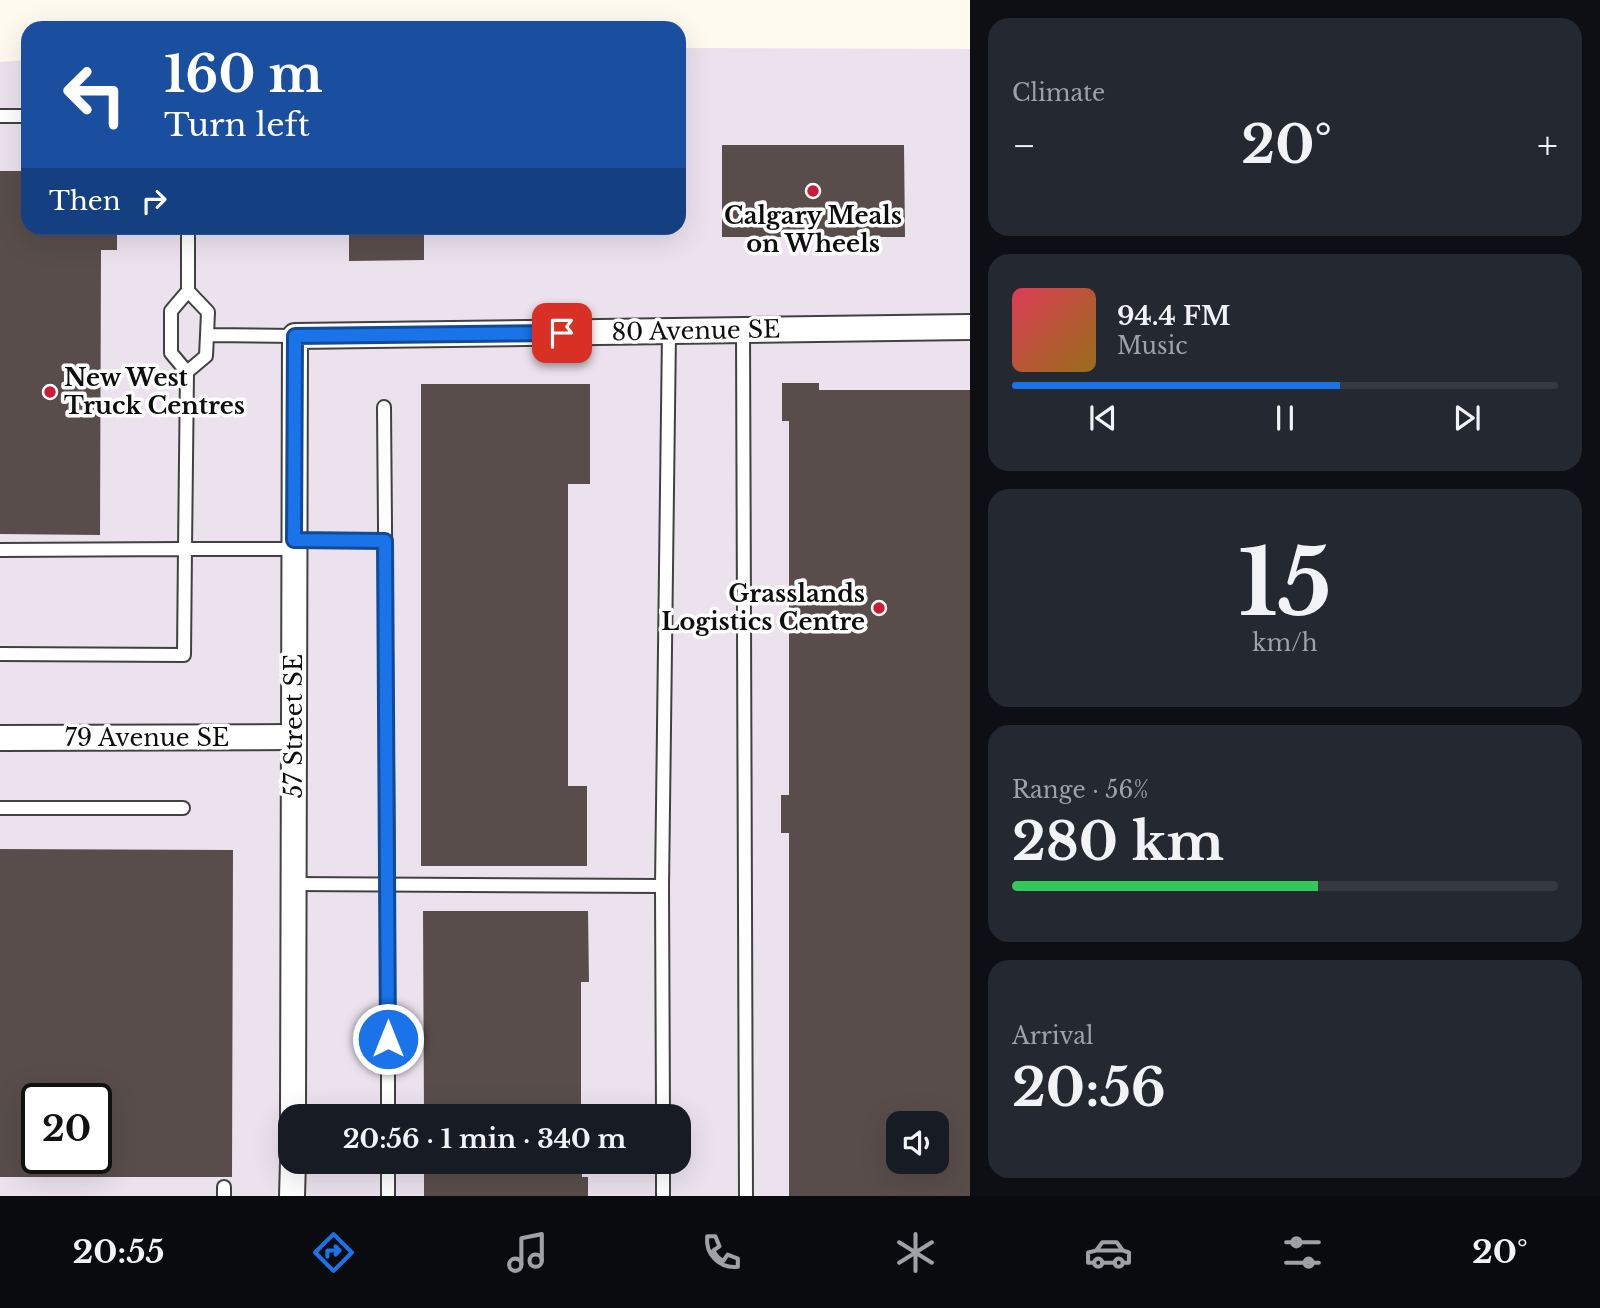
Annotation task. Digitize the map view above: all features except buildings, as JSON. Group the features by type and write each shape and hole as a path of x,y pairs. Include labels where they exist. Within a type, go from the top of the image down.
{"street":[{"name":"80 Avenue SE","path":"295,336 970,327"},
{"name":"57 Street SE","path":"293,1104 295,336"},
{"name":"79 Avenue SE","path":"0,738 294,737"},
{"path":"292,1174 292,1196"}],"lane":[{"path":"0,116 21,116"},
{"path":"0,654 184,655 187,372 171,353 171,311 188,291 188,235"},
{"path":"187,372 206,356 208,312 188,291"},
{"path":"743,330 746,1196"},
{"path":"663,1104 662,886 669,332"},
{"path":"207,335 295,336"},
{"path":"384,407 388,1104"},
{"path":"0,550 185,549 385,541"},
{"path":"0,808 183,808"},
{"path":"293,884 662,886"},
{"path":"388,1174 388,1196"},
{"path":"663,1174 663,1196"}],"shaded area":[{"path":"686,48 970,49 970,1196 0,1196 0,62 21,60 21,235 686,235"}],"place":[{"name":"Calgary Meals on Wheels","path":"813,191"},
{"name":"New West Truck Centres","path":"50,392"},
{"name":"Grasslands Logistics Centre","path":"879,608"}],"route":[{"path":"388,1039 385,541 294,540 295,336 562,333"}]}
